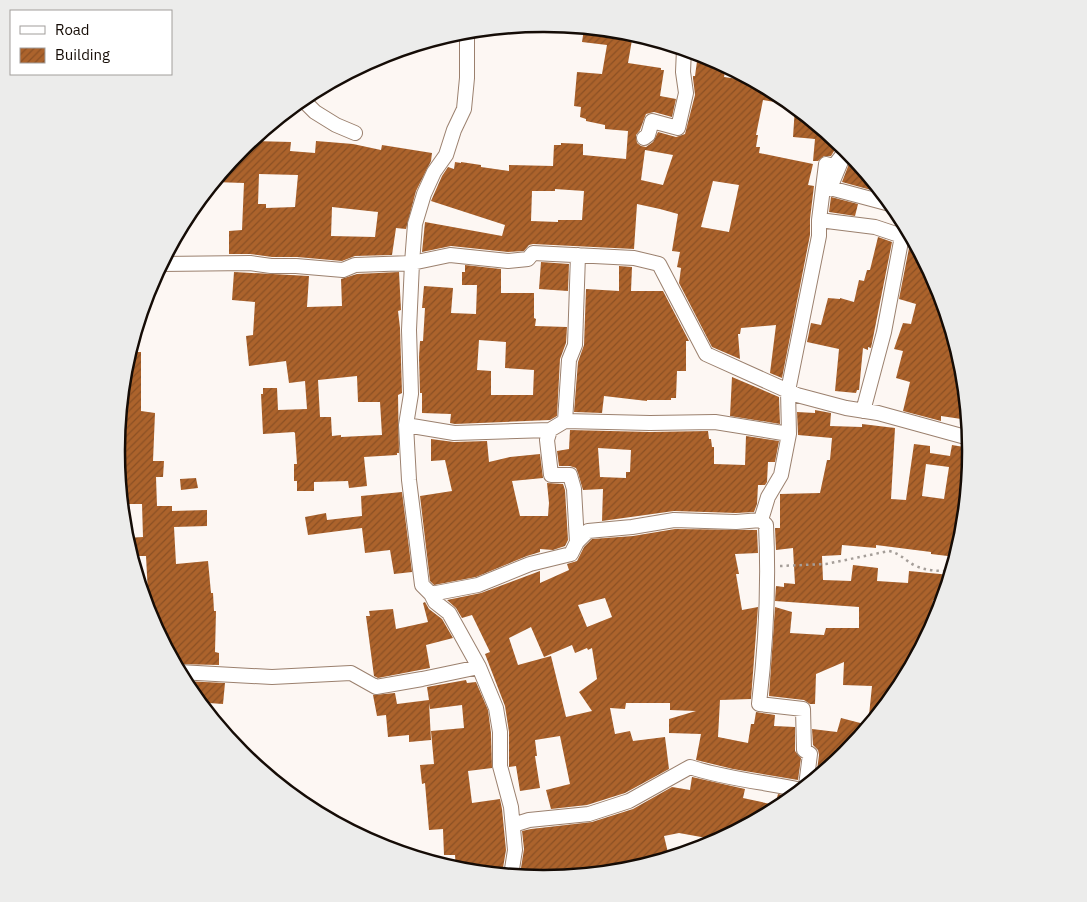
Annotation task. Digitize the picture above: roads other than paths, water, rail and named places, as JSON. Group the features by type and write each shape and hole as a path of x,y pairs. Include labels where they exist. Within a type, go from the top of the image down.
{"street":[{"path":"467,40 467,78 464,109 454,130 446,155 434,172 424,194 415,224 409,330 411,394 406,425 409,480 422,585 431,594 435,602 449,613 479,667 496,708 500,732 500,766 511,807 516,850 512,869"},
{"path":"644,138 648,135 652,121 678,128 686,94 683,72 684,57"},
{"path":"308,105 314,112 336,125 355,133"},
{"path":"761,520 768,497 781,475 789,434 788,391 817,245 826,164 834,166 841,157"},
{"path":"842,158 830,188 880,201"},
{"path":"819,220 899,230"},
{"path":"863,411 884,332 903,237"},
{"path":"169,264 250,263 343,270 355,265 412,262 450,255 508,261 528,259 533,253 634,258 659,264 706,354 788,391 838,406 878,413 961,436"},
{"path":"566,421 568,360 575,345 578,255"},
{"path":"406,425 454,433 550,430 566,421 715,422 789,434"},
{"path":"550,430 547,440 551,475 570,475 574,489 577,542"},
{"path":"431,594 478,584 530,564 571,554 577,542 588,531 632,527 674,520 736,522 761,520 766,525 768,565 766,633 759,704 804,709 804,750 810,754 807,775"},
{"path":"189,673 272,677 351,673 376,687 479,667"},
{"path":"513,825 538,819 589,814 605,809 629,801 690,767 733,778 791,788"}]}
